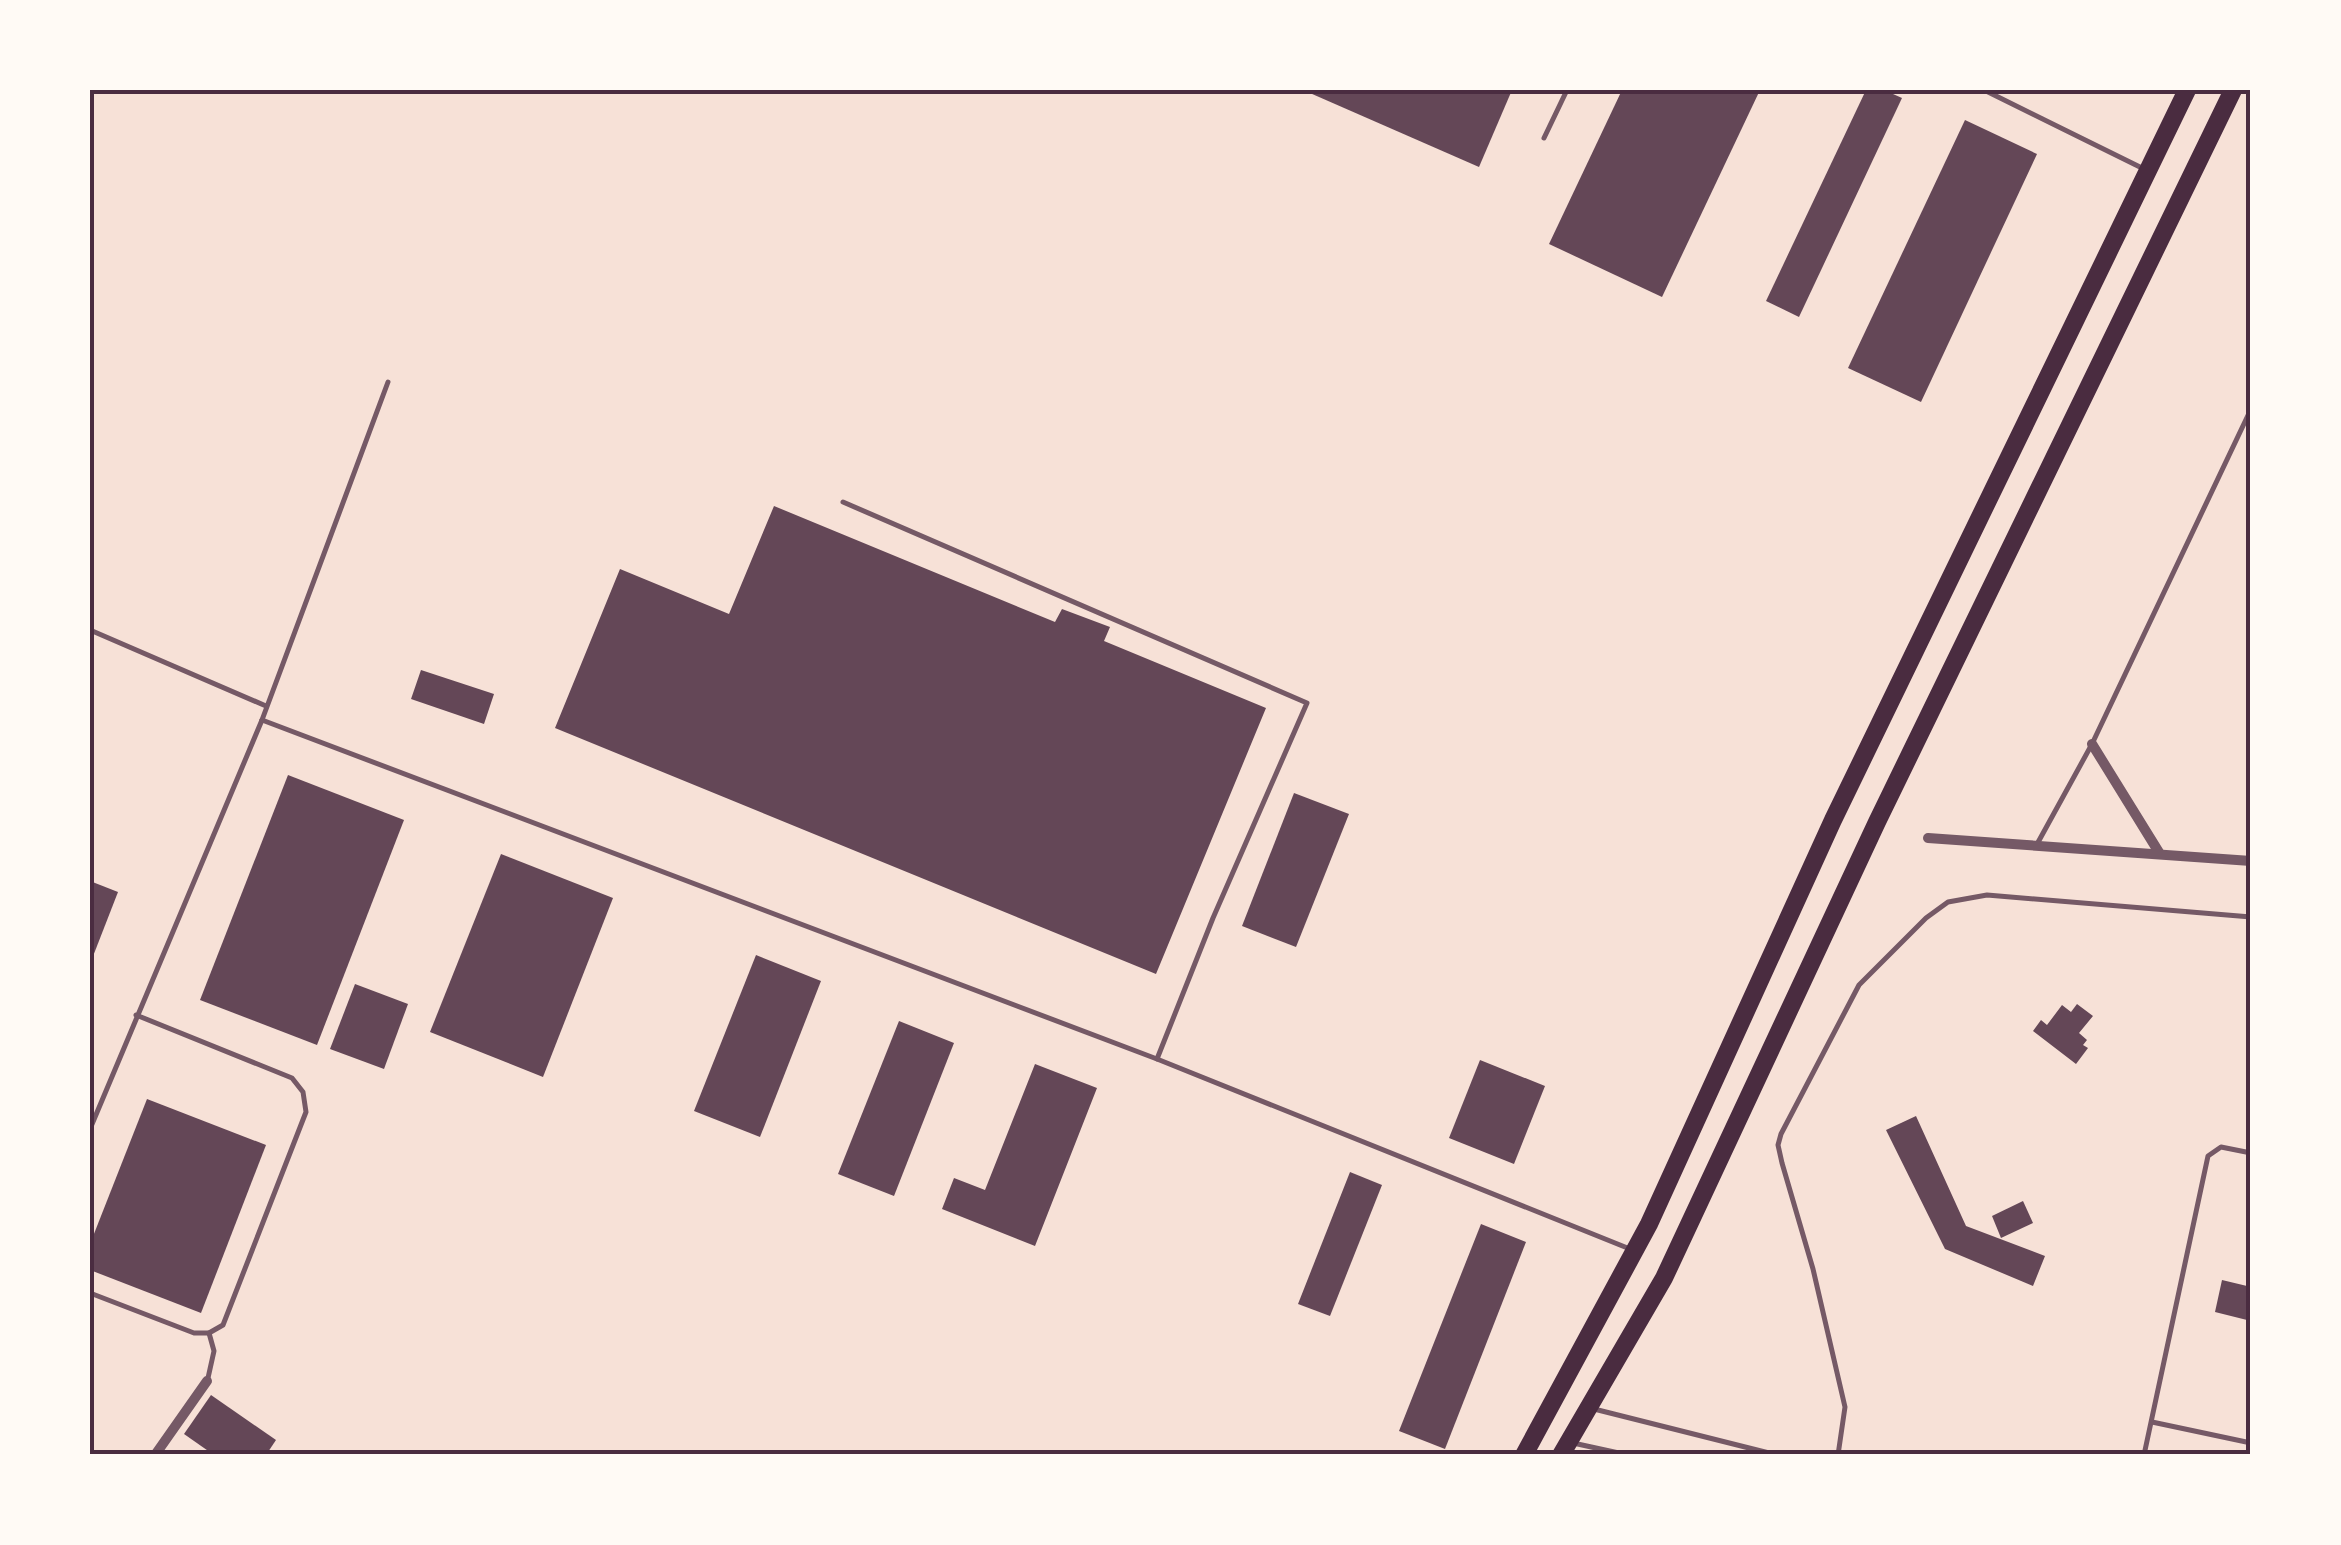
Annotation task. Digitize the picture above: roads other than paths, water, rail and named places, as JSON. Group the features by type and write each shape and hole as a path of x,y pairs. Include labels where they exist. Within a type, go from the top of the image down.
{"main road":[{"path":"1524,1455 1634,1251 1842,803 2187,90"},
{"path":"1564,1448 1664,1278 1877,822 2232,90"}],"street":[{"path":"2092,744 2160,854"},
{"path":"1928,838 2251,862"},
{"path":"155,1455 207,1381"}],"lane":[{"path":"1544,138 1566,90"},
{"path":"1984,90 2147,170"},
{"path":"90,1130 262,720 388,382"},
{"path":"2036,846 2092,744 2251,410"},
{"path":"843,502 1306,703 1157,1059"},
{"path":"90,630 266,706"},
{"path":"262,720 1157,1059 1634,1251"},
{"path":"1838,1455 1845,1406 1778,1145 1813,1067 1858,985 1926,918 1948,902 1966,896 2251,917"},
{"path":"90,1293 194,1333 209,1333 223,1326 306,1112 303,1092 292,1078 136,1015"},
{"path":"2144,1455 2208,1156 2221,1147 2251,1154"},
{"path":"207,1381 214,1351 209,1333"},
{"path":"1587,1406 1777,1455"},
{"path":"2152,1422 2251,1443"},
{"path":"1564,1448 1628,1455"}]}
